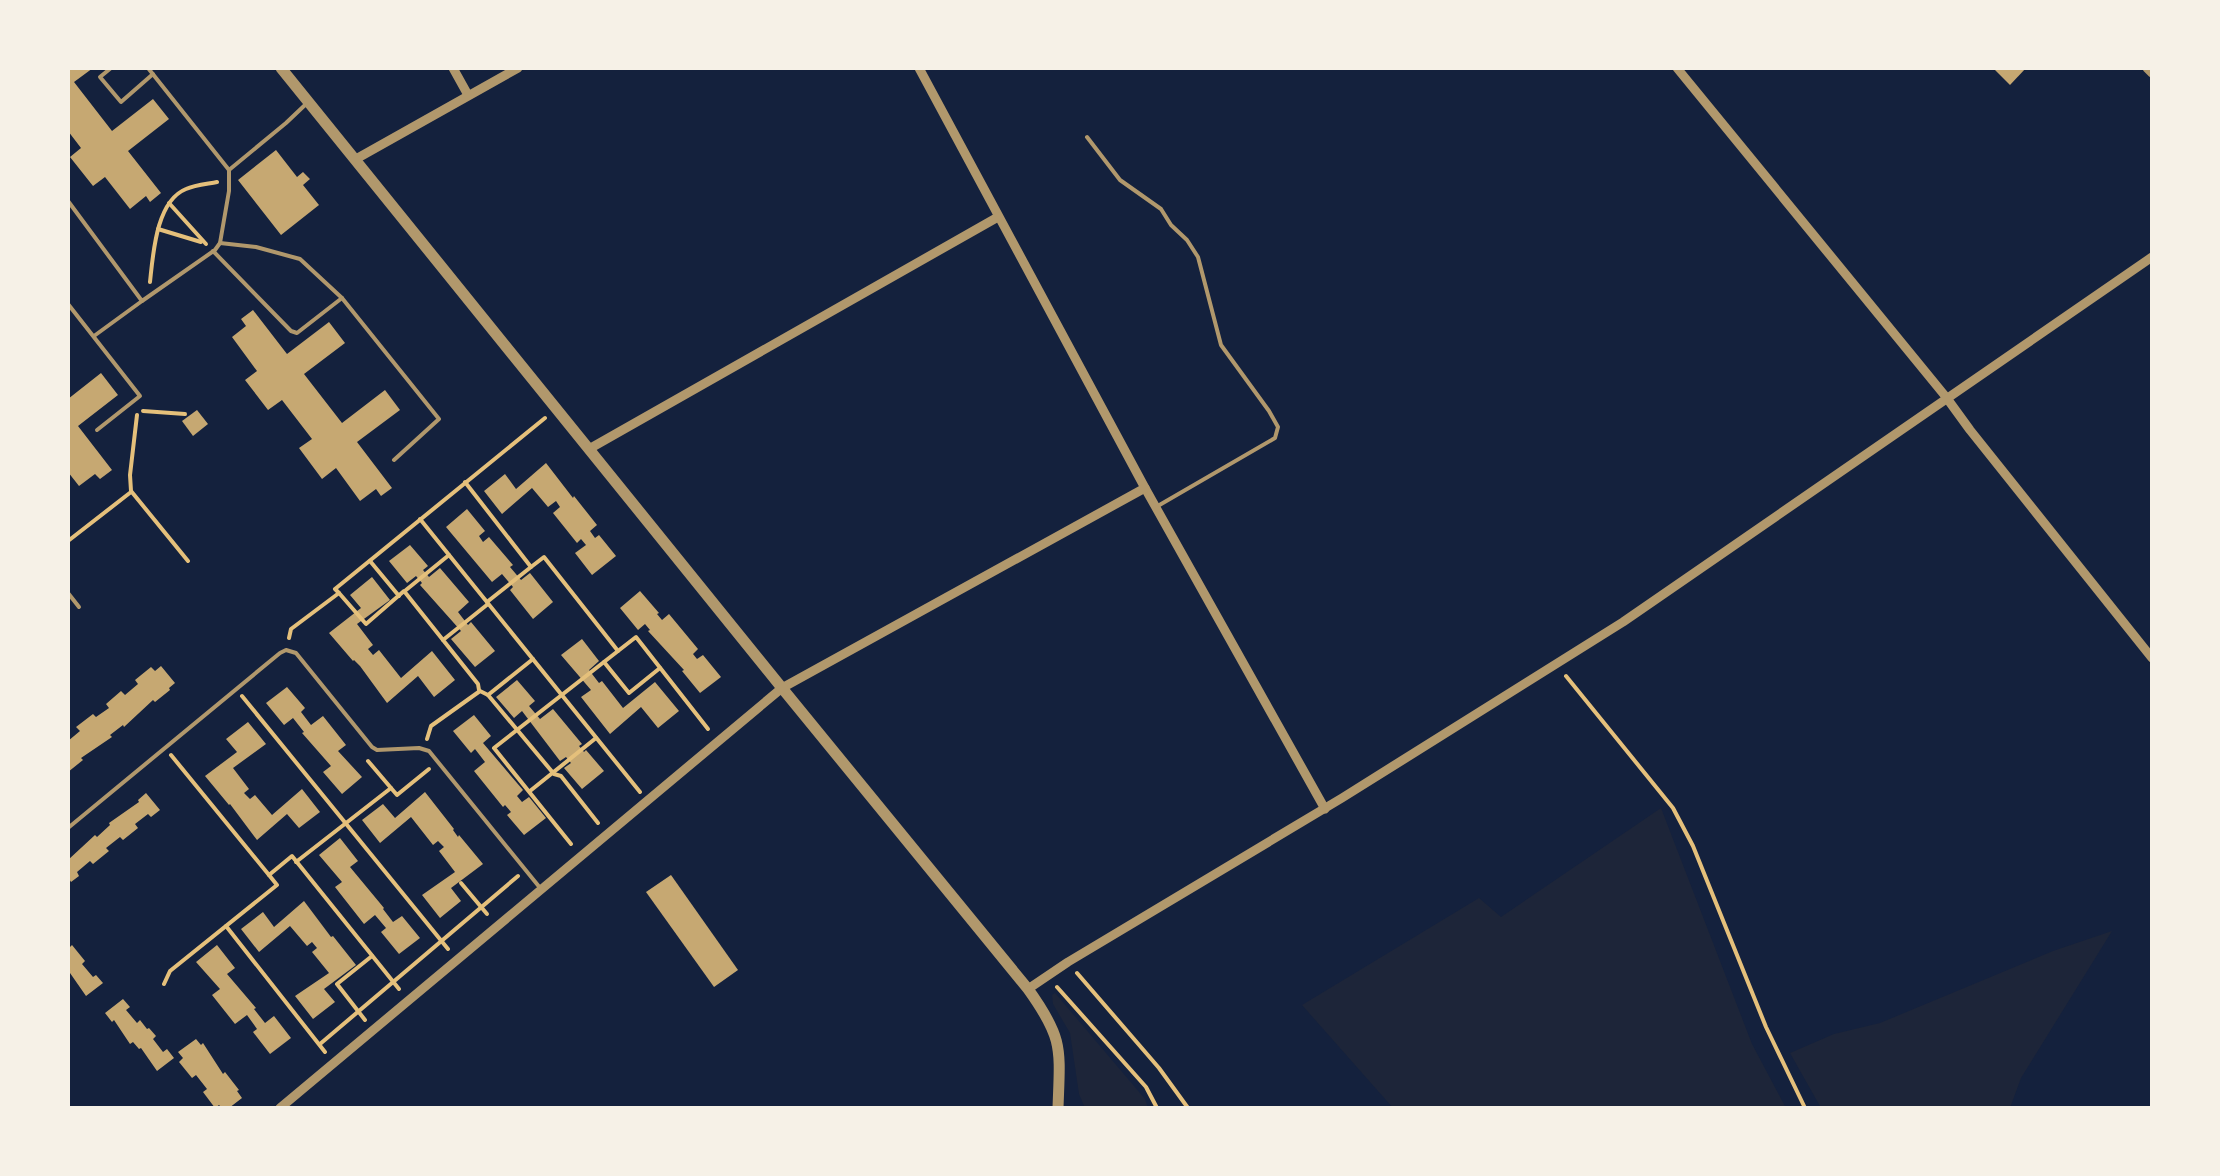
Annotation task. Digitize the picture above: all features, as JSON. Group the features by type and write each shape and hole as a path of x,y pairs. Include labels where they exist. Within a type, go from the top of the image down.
{"street":[{"path":"280,68 1028,989 1056,1034 1060,1065 1058,1108"},
{"path":"453,68 468,95"},
{"path":"356,159 518,68"},
{"path":"920,68 1145,488 1325,809"},
{"path":"1677,68 1946,397 2152,658"},
{"path":"2147,68 2152,73"},
{"path":"588,448 998,217"},
{"path":"1028,989 1556,666 2152,256"},
{"path":"280,1108 782,688 1145,488"}],"lane":[{"path":"111,68 100,77 122,102 153,74"},
{"path":"94,336 220,243 229,170 148,68"},
{"path":"229,170 308,102"},
{"path":"1087,137 1120,180 1162,209 1171,225 1187,240 1198,257 1222,345 1278,426 1275,438 1156,507"},
{"path":"68,201 142,301"},
{"path":"220,243 256,247 300,259 342,298 440,419 394,460"},
{"path":"213,251 291,331 297,333 342,298"},
{"path":"68,304 140,396 97,430"},
{"path":"68,593 79,607"},
{"path":"68,828 283,651 296,653 372,746 383,750 424,748 540,888"}],"path":[{"path":"149,296 158,229 169,203 185,189 229,179"},
{"path":"169,203 213,251"},
{"path":"158,229 206,244"},
{"path":"449,556 366,624 335,589 557,410"},
{"path":"185,414 138,411 131,491 188,561"},
{"path":"465,482 532,567"},
{"path":"68,541 131,491"},
{"path":"420,519 647,800"},
{"path":"443,640 544,557 618,651"},
{"path":"370,560 399,596"},
{"path":"404,592 480,691"},
{"path":"283,651 291,630 339,593"},
{"path":"580,856 494,748 636,636 718,741"},
{"path":"488,694 533,659"},
{"path":"604,662 629,693 660,668"},
{"path":"1556,666 1672,808 1693,846 1766,1027 1806,1108"},
{"path":"236,689 456,960"},
{"path":"480,691 488,694 553,772 561,776 606,834"},
{"path":"424,748 431,726 480,691"},
{"path":"530,792 596,738"},
{"path":"164,984 170,972 277,886 165,747"},
{"path":"296,862 391,788 397,795 438,762"},
{"path":"269,875 292,856 408,1000"},
{"path":"320,1044 526,870"},
{"path":"461,883 497,926"},
{"path":"226,926 334,1063"},
{"path":"372,956 337,984 373,1030"},
{"path":"1068,962 1188,1108"},
{"path":"1048,976 1146,1087 1157,1108"}],"shaded area":[{"path":"1661,808 1752,1044 1786,1108 1393,1108 1302,1005 1479,898 1501,917"},
{"path":"2112,931 2021,1078 2010,1108 1821,1108 1790,1053 1834,1034 1880,1023 2053,951"},
{"path":"1055,993 1145,1099 1148,1108 1085,1108 1079,1094 1070,1033 1053,1004"}],"building":[{"path":"68,68 93,68 74,82 112,131 153,99 169,119 128,151 161,193 150,202 146,196 130,209 105,177 93,186 70,157 81,148 68,131"},
{"path":"1993,68 2026,68 2010,85"},
{"path":"276,150 297,177 303,172 310,179 303,185 319,205 281,235 238,180"},
{"path":"253,310 287,354 329,322 345,343 304,374 342,423 385,390 400,410 357,442 392,488 381,496 376,489 360,501 336,468 322,479 299,448 312,439 282,400 268,410 245,380 257,371 232,337 246,326 241,319"},
{"path":"101,373 118,395 78,426 112,470 100,479 95,474 79,486 68,472 68,399"},
{"path":"197,410 208,424 193,436 182,421"},
{"path":"546,463 597,525 590,531 595,538 599,535 616,556 592,575 575,553 586,545 581,539 577,543 553,513 560,507 556,501 548,507 532,488 502,514 484,491 505,474 516,489"},
{"path":"467,509 485,531 479,536 483,542 489,537 521,580 530,573 553,602 533,619 502,574 492,582 446,527"},
{"path":"410,545 428,566 423,570 429,577 440,568 469,602 458,612 495,651 475,667 451,639 461,631 416,576 407,583 389,561"},
{"path":"372,577 390,600 357,624 373,645 368,649 373,655 379,650 401,678 432,651 455,680 434,697 418,676 387,703 329,633 361,608 350,595"},
{"path":"640,591 662,620 669,614 698,649 693,654 697,659 703,655 721,677 700,693 645,624 638,630 620,608"},
{"path":"582,639 599,661 589,670 623,708 655,682 679,711 658,728 641,707 610,734 581,697 591,690 561,655"},
{"path":"161,666 175,683 170,690 68,772 68,741 80,731 76,727 109,708 106,704 121,691 125,695 151,667 155,671"},
{"path":"517,680 535,701 529,706 540,719 553,709 582,744 579,746 604,771 582,789 564,768 571,763 566,757 560,761 522,711 514,718 496,697"},
{"path":"287,687 305,708 301,712 311,725 323,716 346,745 338,751 362,777 342,794 323,772 331,766 293,718 284,725 266,703"},
{"path":"474,715 491,736 483,743 523,790 517,796 522,802 529,797 546,818 524,835 507,815 511,812 474,771 485,762 475,749 471,753 453,731"},
{"path":"248,722 266,744 233,768 249,789 244,793 250,799 255,795 272,815 302,789 320,812 299,828 287,814 257,840 205,776 237,752 226,739"},
{"path":"425,792 483,864 451,888 461,901 440,918 422,895 455,872 439,851 444,847 438,841 433,845 411,817 380,843 362,820 383,804 395,818"},
{"path":"146,793 160,810 135,824 138,828 106,848 109,851 93,864 90,861 71,882 68,860"},
{"path":"340,838 358,861 350,867 393,922 402,916 420,938 399,954 381,932 386,928 375,915 364,924 335,887 342,882 319,855"},
{"path":"671,875 738,970 714,987 646,892"},
{"path":"304,901 356,965 324,989 335,1002 313,1019 295,996 329,973 312,952 317,948 312,942 307,946 290,926 259,952 241,929 263,912 274,927"},
{"path":"72,945 85,961 82,964 103,983 86,996 68,975 68,949"},
{"path":"217,945 235,968 227,974 265,1023 274,1016 291,1038 270,1054 253,1032 257,1029 247,1015 235,1024 212,995 220,989 196,962"},
{"path":"123,999 137,1023 140,1020 149,1028 163,1052 167,1049 174,1058 157,1071 141,1048 130,1044 105,1013"},
{"path":"196,1039 239,1090 242,1098 229,1108 215,1108 203,1092 207,1089 179,1062 183,1058 178,1052"}]}
